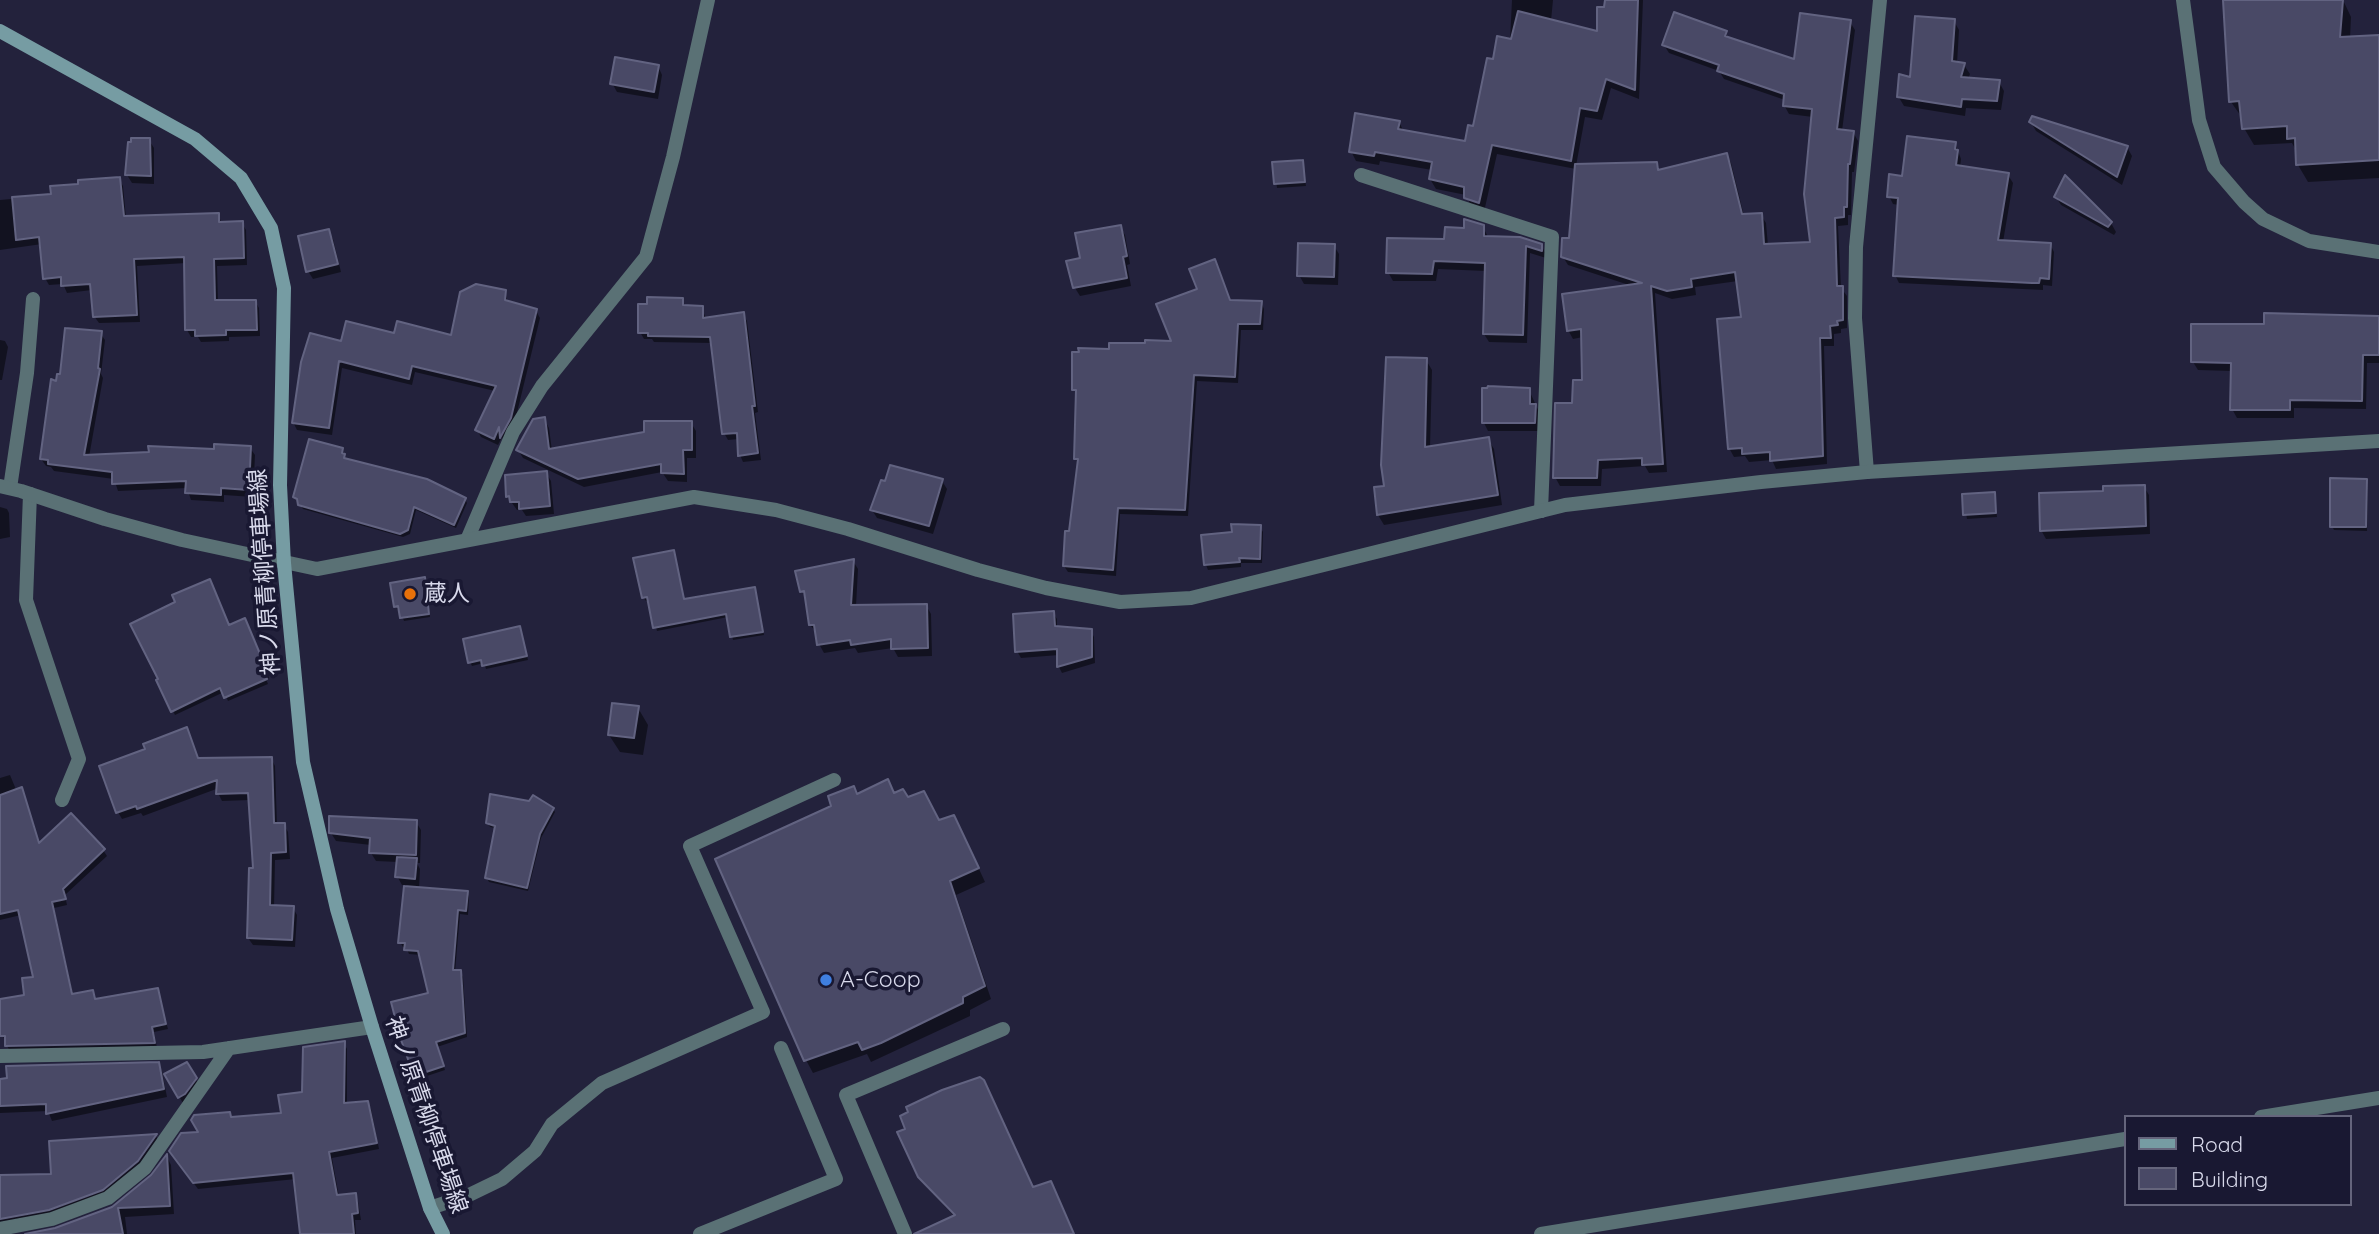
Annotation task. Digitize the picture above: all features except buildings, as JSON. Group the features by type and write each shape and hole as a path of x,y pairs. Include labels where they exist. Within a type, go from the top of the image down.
{"main road":[{"name":"神ノ原青柳停車場線","path":"0,31 195,139 241,178 271,228 284,288 280,485 284,563 303,762 337,909 430,1208 443,1234"}],"street":[{"path":"467,540 513,432 542,386 646,257 673,157 708,0"},
{"path":"1867,472 1855,318 1856,247 1880,0"},
{"path":"2183,0 2199,120 2214,167 2244,202 2263,219 2309,241 2379,252"},
{"path":"1361,175 1552,237 1541,511"},
{"path":"33,299 27,373 5,487 182,540 317,569 694,497 776,510 1023,582 1120,602 1191,598 1565,505 1867,472 2379,441"},
{"path":"30,494 26,600 79,759 62,800"},
{"path":"430,1208 469,1195 502,1179 536,1150 552,1124 602,1083 762,1013 690,846 834,780"},
{"path":"0,1056 203,1052 372,1027"},
{"path":"905,1234 846,1095 1003,1029"},
{"path":"0,1229 52,1219 108,1198 145,1168 229,1048"},
{"path":"700,1234 836,1179 781,1048"},
{"path":"2273,1115 2379,1097"},
{"path":"1541,1234 2124,1139"}],"place":[{"name":"蔵人","path":"410,594"},
{"name":"A-Coop","path":"826,980"}]}
